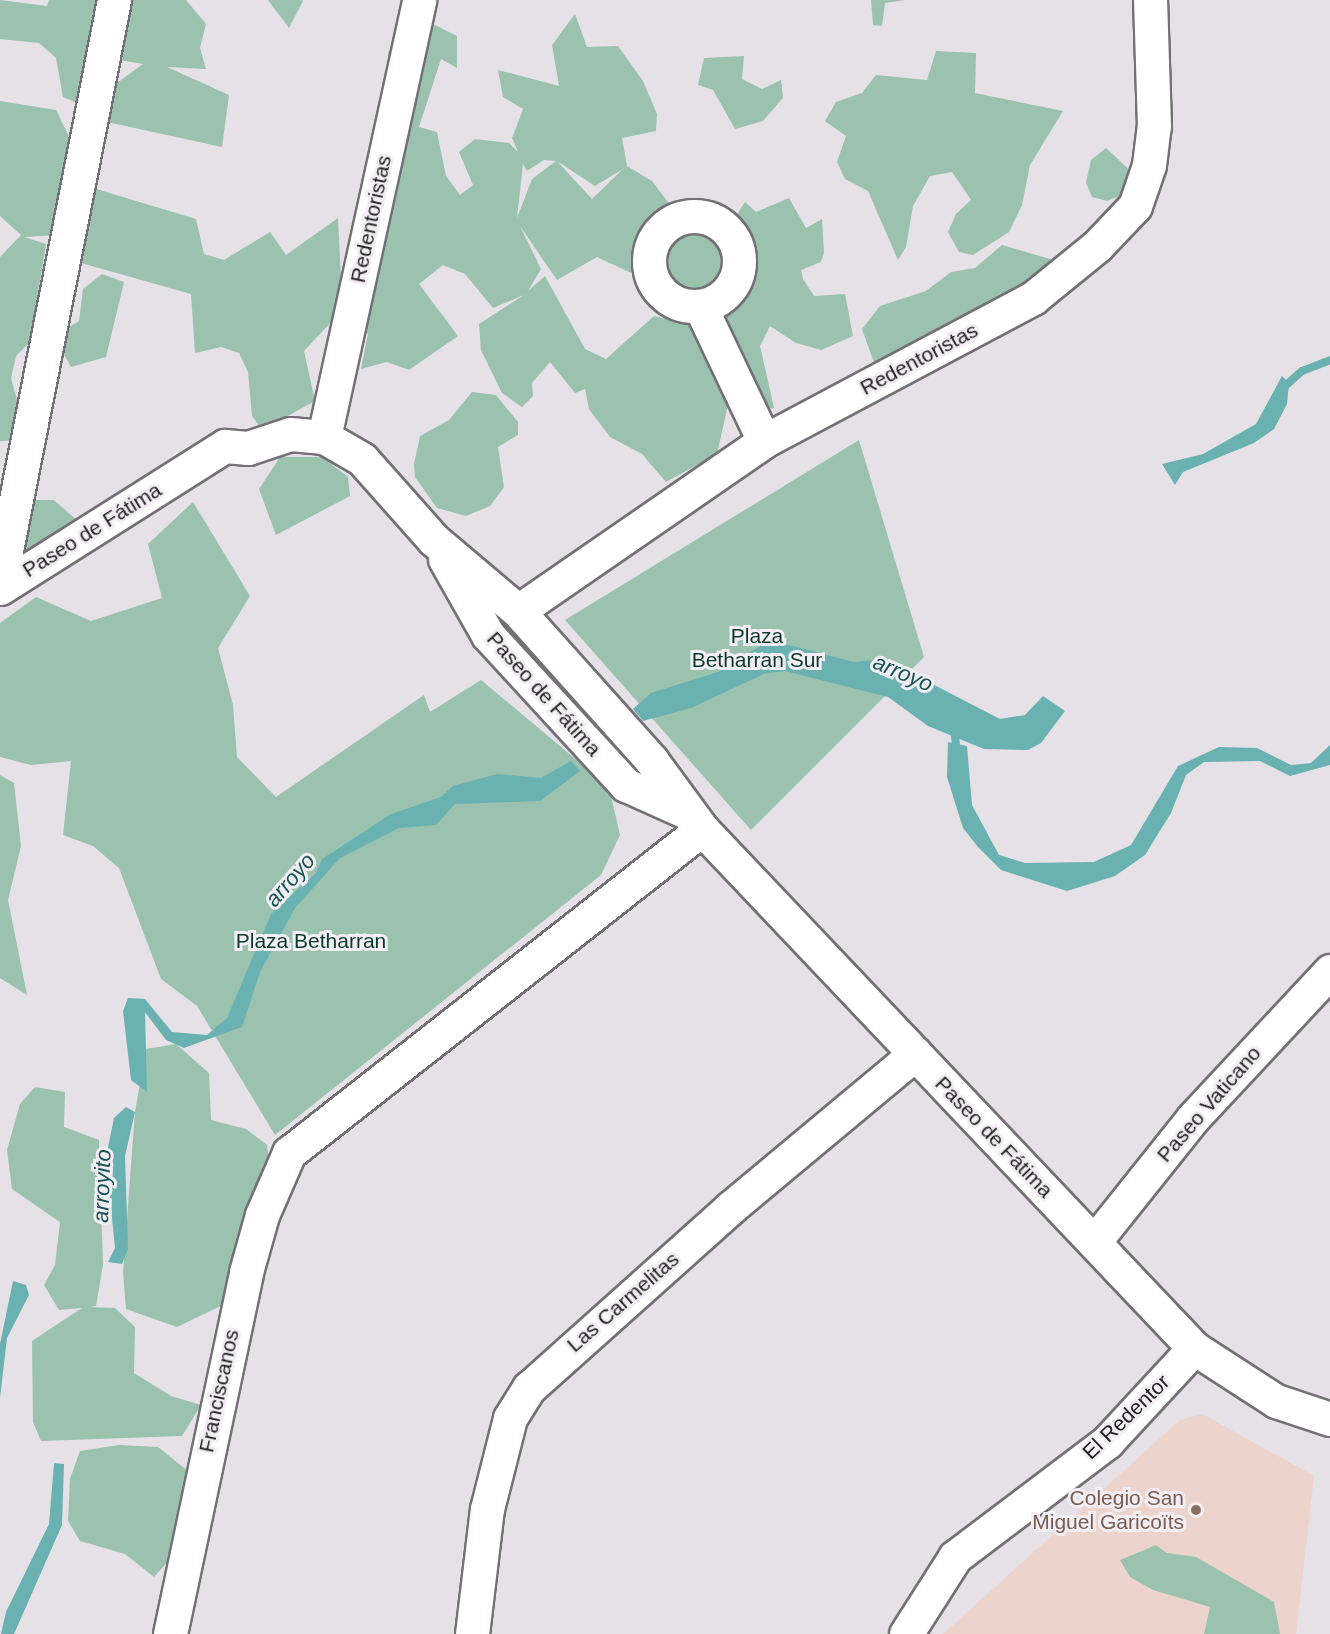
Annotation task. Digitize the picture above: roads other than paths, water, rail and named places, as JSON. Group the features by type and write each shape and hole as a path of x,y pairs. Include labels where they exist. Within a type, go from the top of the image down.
{"street":[{"path":"0,581 114,0"},
{"name":"Redentoristas","path":"324,437 418,0"},
{"name":"Redentoristas","path":"518,611 764,441 1033,298 1135,206 1149,165 1154,126 1150,0"},
{"path":"700,306 764,441"},
{"name":"Paseo de Fátima","path":"0,588 225,446 248,448 290,434 324,437 362,459 434,540 518,611 652,761 694,821 1194,1348 1276,1401 1330,1419"},
{"name":"Paseo de Fátima","path":"0,608 234,464 248,448"},
{"name":"Paseo de Fátima","path":"434,540 488,635 618,776 694,821"},
{"name":"Franciscanos","path":"170,1634 244,1282 262,1215 289,1153 694,821"},
{"name":"Paseo Vaticano","path":"1094,1242 1193,1118 1330,971"},
{"name":"Las Carmelitas","path":"472,1634 487,1509 510,1418 529,1388 730,1208 915,1054"},
{"name":"El Redentor","path":"906,1634 955,1557 1107,1442 1194,1348"}],"water":[{"path":"1282,376 1289,383 1287,404 1274,429 1254,443 1183,472 1175,485 1162,464 1203,454 1256,424"},
{"path":"770,640 854,662 884,659 1000,719 1025,715 1043,696 1065,711 1041,743 1028,750 984,749 928,726 888,697 785,671 764,674 691,708 643,721 633,709 651,693 718,672"},
{"path":"948,742 967,746 972,805 999,855 1025,863 1094,862 1131,845 1178,766 1219,747 1257,748 1291,765 1311,763 1330,745 1330,765 1290,776 1260,761 1204,762 1186,775 1171,813 1145,855 1115,876 1067,891 1001,870 978,847 963,828 947,777"},
{"path":"571,761 580,771 540,801 455,804 436,825 399,828 340,858 295,908 260,972 242,1027 184,1048 166,1040 145,1012 147,1092 131,1080 123,1011 128,998 145,999 172,1032 207,1035 227,1018 271,914 316,873 322,859 391,814 441,797 453,786 497,774 541,778"},
{"path":"126,1107 135,1112 125,1156 128,1249 122,1264 108,1262 115,1248 106,1157 114,1118"},
{"path":"13,1281 26,1285 29,1295 7,1338 0,1398 0,1344"},
{"path":"54,1463 64,1464 62,1525 14,1634 1,1634 6,1612 49,1524"}],"waterway":[{"name":"arroyo","path":"1283,388 1302,371 1330,360"},
{"path":"954,728 957,754"}],"place":[{"name":"Colegio San Miguel Garicoïts","path":"1196,1510"}],"park label":[{"name":"Plaza Betharran Sur","path":"757,648"},
{"name":"Plaza Betharran","path":"311,941"}],"water label":[{"name":"arroyito","path":"102,1186"}]}
